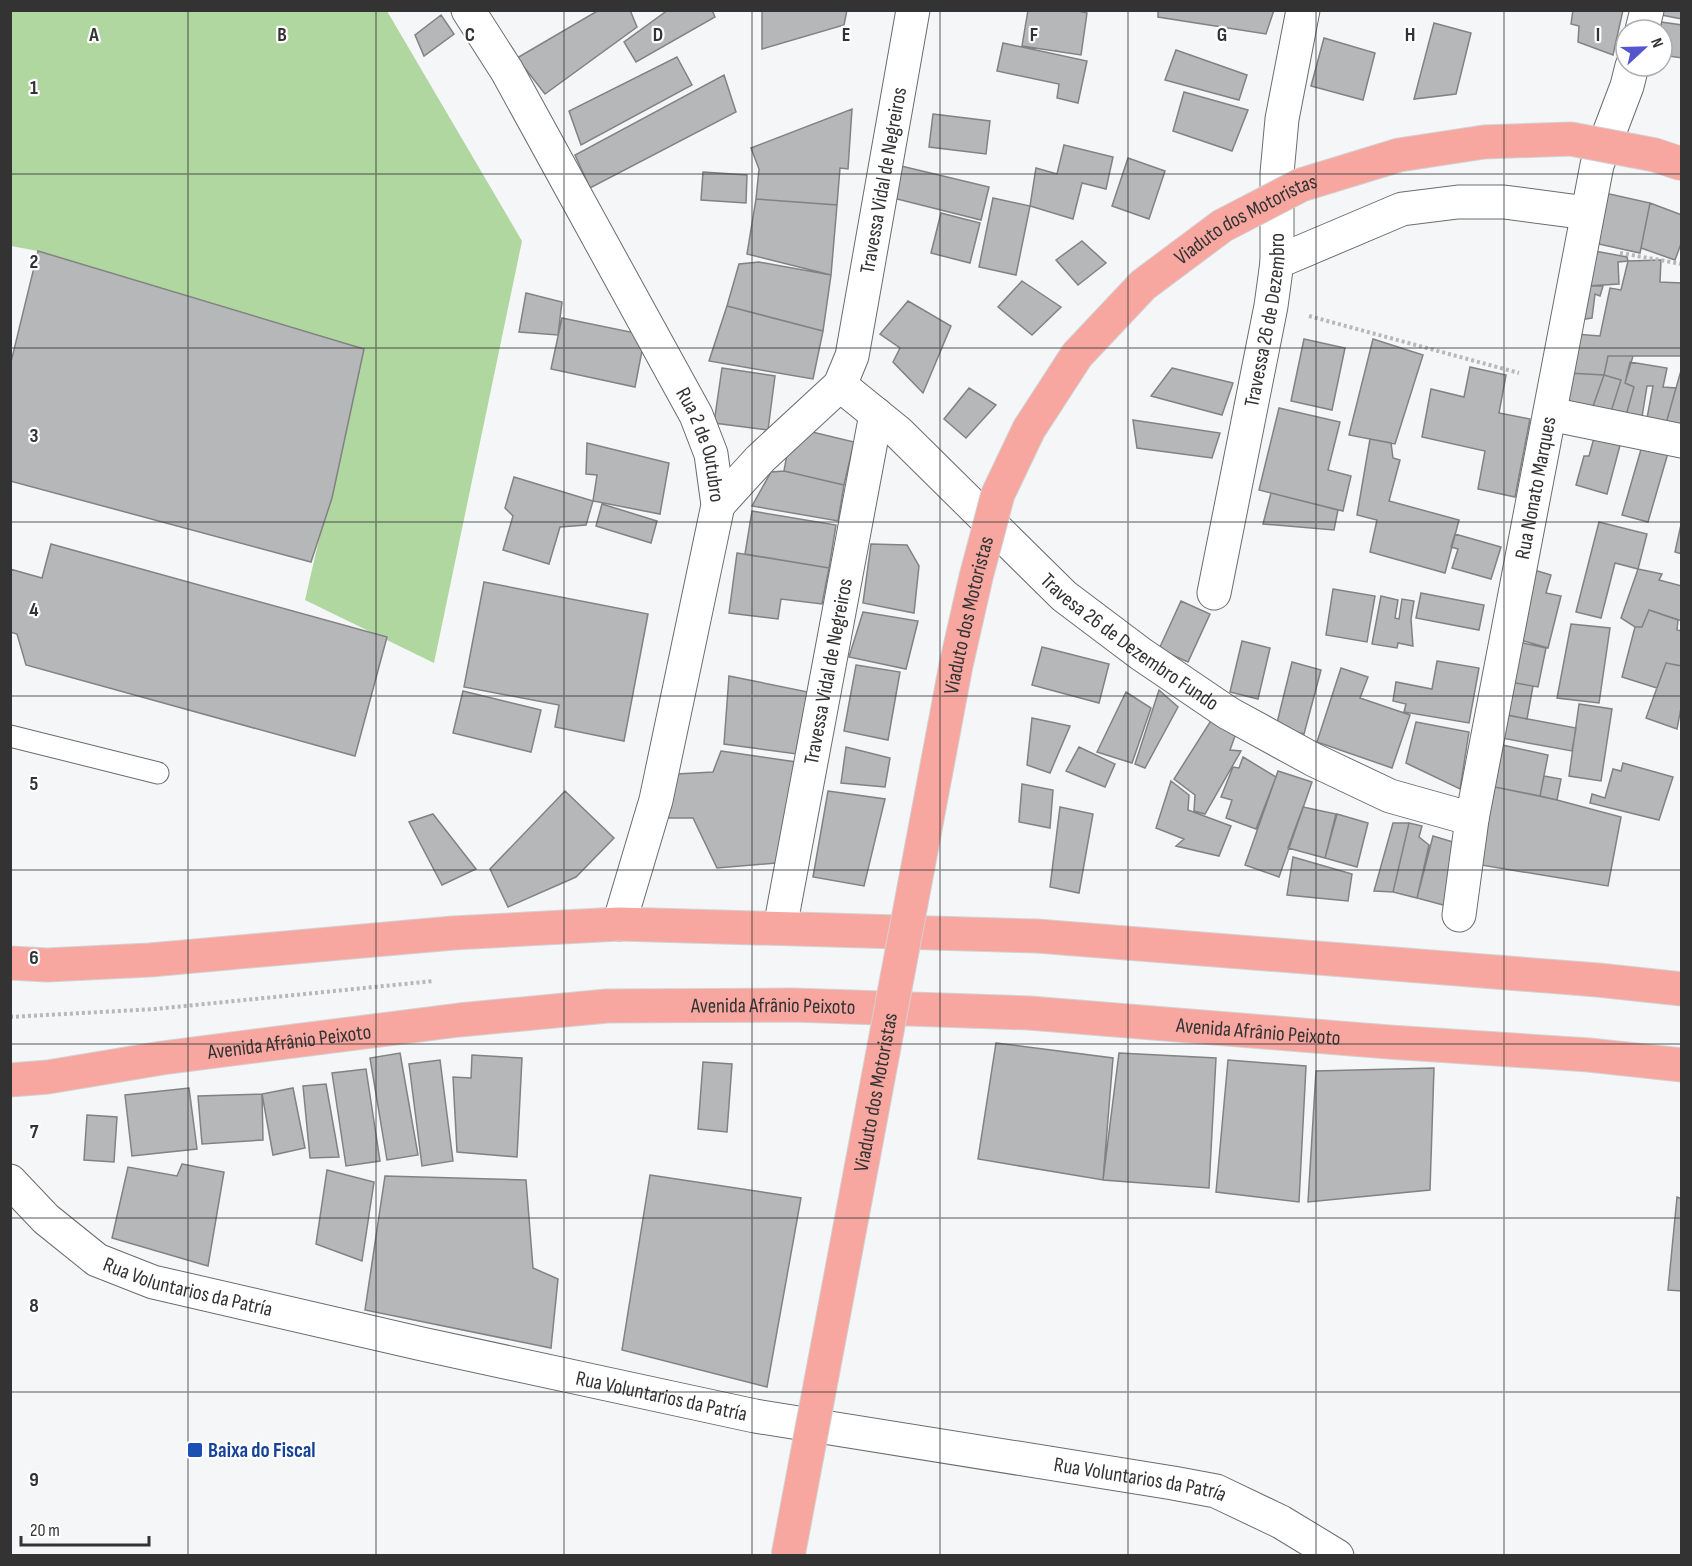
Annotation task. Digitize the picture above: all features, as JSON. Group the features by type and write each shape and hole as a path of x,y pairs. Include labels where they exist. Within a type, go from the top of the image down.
{"main road":[{"name":"Viaduto dos Motoristas","path":"788,1556 956,665 998,494 1029,429 1077,355 1143,285 1222,226 1301,185 1399,155 1484,142 1571,139 1654,155 1682,164"},
{"path":"10,963 47,965 150,960 453,933 619,924 1037,936 1598,980 1682,989"},
{"name":"Avenida Afrânio Peixoto","path":"10,1080 48,1077 162,1058 459,1020 607,1006 793,1005 1029,1013 1389,1042 1589,1055 1682,1065"}],"street":[{"name":"Rua 2 de Outubro","path":"468,10 507,71 696,415 711,454 718,505 656,800 619,924"},
{"name":"Travessa Vidal de Negreiros","path":"840,385 852,356 913,10"},
{"name":"Travessa 26 de Dezembro","path":"1214,593 1271,306 1277,262 1277,173 1282,119 1303,10"},
{"name":"Rua Nonato Marques","path":"1459,915 1472,819 1596,165 1629,78"},
{"path":"1277,262 1402,209 1458,202 1504,202 1587,213"},
{"path":"718,505 760,459 840,385"},
{"name":"Travesa 26 de Dezembro Fundo","path":"840,385 898,432 1064,596 1150,660 1228,713 1314,760 1390,796 1472,819"},
{"path":"1553,399 1682,441"},
{"name":"Travessa Vidal de Negreiros","path":"780,928 876,414"},
{"name":"Rua Voluntarios da Patría","path":"10,1181 46,1219 97,1260 153,1282 422,1344 755,1416 1216,1491 1281,1522 1336,1556"}],"lane":[{"path":"10,736 158,773"}],"path":[{"path":"1581,246 1682,264"},
{"path":"1271,306 1553,399"}],"green space":[{"path":"10,11 387,11 522,241 434,663 305,600 363,349 38,251 11,246"}],"building":[{"path":"599,10 630,10 637,27 545,94 517,58"},
{"path":"668,10 712,10 715,17 636,62 624,42"},
{"path":"762,10 847,10 844,25 762,49"},
{"path":"1028,10 1074,10 1087,13 1081,55 1022,46"},
{"path":"1158,10 1274,10 1266,34 1158,17"},
{"path":"1573,10 1623,10 1621,18 1614,18 1613,55 1578,42 1579,26 1571,24"},
{"path":"1662,10 1682,10 1682,19 1661,15"},
{"path":"441,15 454,34 424,56 415,35"},
{"path":"1434,23 1471,33 1456,94 1414,99"},
{"path":"1674,24 1682,25 1682,58 1674,57"},
{"path":"1324,38 1375,53 1363,100 1311,86"},
{"path":"1003,43 1087,61 1078,103 1057,98 1059,84 997,71"},
{"path":"1176,50 1247,75 1239,100 1165,80"},
{"path":"677,57 692,85 581,145 569,111"},
{"path":"724,75 736,112 590,188 575,155"},
{"path":"1184,92 1248,110 1232,151 1173,131"},
{"path":"852,109 848,169 840,168 837,205 756,199 759,169 751,148"},
{"path":"933,114 990,121 986,154 929,147"},
{"path":"1064,145 1113,157 1106,189 1082,183 1073,219 1030,206 1036,168 1057,174"},
{"path":"1128,158 1165,171 1149,219 1112,206"},
{"path":"897,165 989,187 981,220 889,197"},
{"path":"703,172 747,175 746,203 701,200"},
{"path":"1596,191 1650,203 1640,253 1585,241"},
{"path":"993,198 1030,206 1016,275 979,267"},
{"path":"756,199 837,205 831,275 747,254"},
{"path":"1650,203 1682,215 1682,241 1675,260 1641,248"},
{"path":"941,213 980,223 970,263 931,253"},
{"path":"1082,241 1106,263 1078,285 1056,260"},
{"path":"1584,249 1627,257 1628,261 1618,262 1619,284 1586,286"},
{"path":"38,251 364,349 332,498 311,562 10,481 10,366"},
{"path":"1661,260 1660,282 1682,283 1682,356 1608,356 1604,375 1568,373 1575,334 1600,336 1610,288 1621,290 1628,261"},
{"path":"759,262 831,275 823,331 727,306 739,264"},
{"path":"1022,281 1061,307 1032,335 998,307"},
{"path":"1586,286 1603,286 1600,296 1595,294 1592,318 1578,320"},
{"path":"526,293 562,302 558,335 519,332"},
{"path":"908,301 951,326 923,393 893,362 900,348 880,334"},
{"path":"727,306 823,331 813,379 709,361"},
{"path":"562,318 645,335 635,387 551,369"},
{"path":"1304,339 1345,348 1332,410 1291,401"},
{"path":"1373,339 1423,355 1395,444 1349,435"},
{"path":"1608,356 1633,356 1625,383 1634,387 1623,426 1609,418 1621,380 1604,375"},
{"path":"1630,362 1667,368 1663,387 1676,388 1665,427 1645,429 1653,386 1647,386 1640,429 1623,426 1634,387 1625,383"},
{"path":"1470,367 1506,375 1499,413 1530,419 1515,497 1478,489 1485,451 1422,437 1431,389 1464,397"},
{"path":"1682,367 1682,432 1665,427"},
{"path":"722,368 775,376 768,430 714,423"},
{"path":"1172,368 1233,383 1222,415 1151,396"},
{"path":"1568,373 1604,375 1591,412 1559,405"},
{"path":"1604,375 1621,380 1609,418 1591,412"},
{"path":"969,388 996,405 966,438 944,419"},
{"path":"1279,408 1340,422 1328,470 1351,476 1343,511 1259,490"},
{"path":"1133,420 1220,433 1212,458 1137,448"},
{"path":"1597,427 1623,434 1607,494 1576,485 1584,456 1589,456"},
{"path":"808,431 854,442 844,485 784,471 787,454"},
{"path":"1370,439 1391,443 1393,458 1400,460 1389,501 1459,520 1445,573 1370,552 1377,520 1357,515"},
{"path":"587,443 669,463 660,514 593,501 597,475 586,474"},
{"path":"1642,446 1668,453 1648,522 1622,515"},
{"path":"784,471 844,485 838,521 752,506 771,472"},
{"path":"514,477 593,501 586,525 560,527 549,564 503,550 513,516 505,508"},
{"path":"1271,493 1338,510 1334,530 1263,524"},
{"path":"602,504 657,521 651,543 596,526"},
{"path":"752,511 836,525 829,568 745,554"},
{"path":"1682,520 1682,554 1675,552"},
{"path":"1599,522 1647,534 1638,569 1615,563 1601,618 1576,612"},
{"path":"1455,534 1501,547 1491,579 1452,568 1458,549 1451,547"},
{"path":"51,544 387,637 355,756 26,665 17,634 10,632 10,569 42,578"},
{"path":"871,544 907,545 919,566 914,613 863,603"},
{"path":"737,553 829,568 822,604 781,599 778,619 729,613"},
{"path":"1638,569 1662,574 1659,580 1682,586 1682,621 1649,610 1642,627 1635,627 1621,618"},
{"path":"1534,570 1551,575 1546,593 1561,596 1548,648 1517,639"},
{"path":"484,582 648,614 624,741 555,727 559,705 464,687"},
{"path":"1333,589 1375,596 1367,642 1326,635"},
{"path":"1421,593 1484,605 1479,630 1416,618"},
{"path":"1381,596 1398,600 1395,618 1399,619 1402,599 1414,601 1411,619 1413,646 1398,643 1397,648 1372,644"},
{"path":"1181,601 1210,614 1188,662 1159,649"},
{"path":"1649,610 1678,620 1677,630 1682,631 1682,666 1666,663 1657,688 1622,677 1635,627 1642,627"},
{"path":"863,612 918,621 906,669 849,657"},
{"path":"1571,624 1610,628 1599,703 1557,698"},
{"path":"1242,641 1270,648 1258,699 1230,692"},
{"path":"1514,641 1546,648 1538,687 1510,682"},
{"path":"1042,647 1109,664 1099,703 1032,685"},
{"path":"1437,661 1479,668 1469,723 1404,712 1406,704 1393,701 1396,682 1432,689"},
{"path":"1292,662 1321,670 1304,734 1276,727"},
{"path":"1666,663 1682,666 1682,703 1677,729 1646,718"},
{"path":"856,665 900,672 888,740 844,731"},
{"path":"1341,668 1368,677 1360,698 1410,715 1392,768 1317,742"},
{"path":"729,676 808,692 804,755 724,744"},
{"path":"1510,682 1533,686 1527,719 1503,714"},
{"path":"1159,690 1178,707 1145,768 1135,764"},
{"path":"463,691 541,710 531,752 453,733"},
{"path":"1126,692 1151,708 1132,763 1097,752"},
{"path":"1579,704 1612,709 1601,781 1569,776"},
{"path":"1501,714 1576,728 1572,751 1496,737"},
{"path":"1032,718 1070,726 1050,773 1027,765"},
{"path":"1212,719 1235,736 1230,750 1241,751 1205,814 1194,811 1195,795 1174,779"},
{"path":"1416,722 1469,732 1460,789 1406,763"},
{"path":"1498,744 1548,755 1540,796 1490,786"},
{"path":"846,747 890,758 885,787 841,783"},
{"path":"1079,747 1115,764 1105,787 1066,771"},
{"path":"721,751 803,763 787,862 717,868 693,818 665,818 677,774 713,772"},
{"path":"1243,757 1276,777 1256,829 1226,818 1232,800 1221,797 1233,767 1239,768"},
{"path":"1623,763 1673,777 1659,820 1590,803 1592,794 1605,798 1613,769 1621,771"},
{"path":"1278,771 1312,782 1279,877 1245,865"},
{"path":"1544,776 1561,779 1557,800 1540,796"},
{"path":"1171,781 1189,795 1188,810 1231,826 1219,856 1176,846 1184,839 1156,828"},
{"path":"1022,784 1053,790 1050,828 1019,822"},
{"path":"1490,786 1557,800 1621,817 1608,886 1481,865"},
{"path":"565,791 614,838 576,877 508,907 490,869"},
{"path":"828,791 885,799 864,886 813,877"},
{"path":"1060,807 1093,814 1079,893 1050,887"},
{"path":"1303,807 1336,814 1325,858 1288,848"},
{"path":"433,814 476,869 442,885 409,822"},
{"path":"1337,814 1368,823 1357,867 1325,858"},
{"path":"1393,823 1409,823 1393,892 1374,891"},
{"path":"1409,823 1422,826 1419,837 1429,845 1417,898 1393,892"},
{"path":"1433,836 1463,845 1447,906 1417,898"},
{"path":"1293,857 1352,874 1348,901 1287,895"},
{"path":"996,1043 1113,1058 1103,1180 978,1159"},
{"path":"400,1053 418,1155 387,1160 370,1058"},
{"path":"1119,1053 1216,1058 1209,1188 1103,1180"},
{"path":"472,1055 522,1058 517,1157 457,1152 453,1077 471,1078"},
{"path":"440,1060 453,1161 422,1166 409,1064"},
{"path":"1228,1060 1306,1066 1299,1202 1216,1192"},
{"path":"703,1062 732,1064 727,1132 698,1129"},
{"path":"1434,1068 1430,1190 1308,1202 1316,1071"},
{"path":"366,1069 380,1161 346,1166 332,1073"},
{"path":"326,1084 339,1157 310,1158 303,1086"},
{"path":"189,1088 197,1149 132,1156 125,1095"},
{"path":"293,1088 305,1148 273,1155 262,1094"},
{"path":"262,1094 263,1140 202,1144 198,1096"},
{"path":"87,1115 117,1117 114,1162 84,1160"},
{"path":"182,1164 224,1172 208,1266 112,1238 128,1167 177,1176"},
{"path":"327,1170 374,1182 362,1261 316,1244"},
{"path":"650,1175 801,1198 767,1387 622,1350"},
{"path":"385,1176 526,1180 533,1268 558,1279 551,1348 365,1310"},
{"path":"1677,1197 1682,1199 1682,1291 1668,1290"}],"place":[{"name":"Baixa do Fiscal","path":"195,1450"}]}
